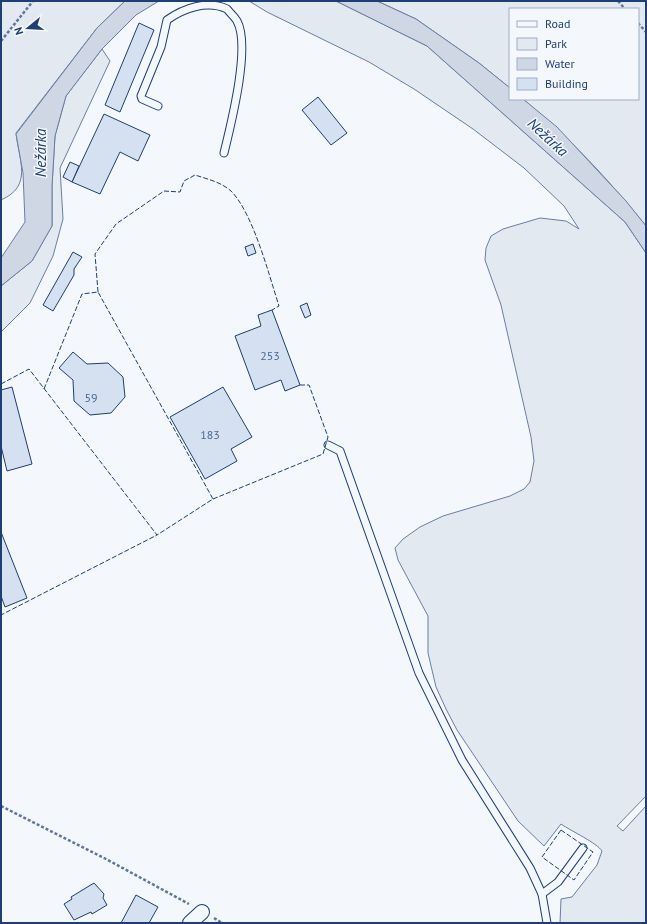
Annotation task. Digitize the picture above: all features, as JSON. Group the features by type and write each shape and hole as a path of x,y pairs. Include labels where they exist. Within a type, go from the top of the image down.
{"street":[{"path":"190,923 202,912"}],"lane":[{"path":"158,106 142,99 141,96 161,47 167,20 189,6 202,1 215,2 223,6 237,21 241,35 242,51 234,112 224,153"},
{"path":"328,446 340,451 419,673 433,704 462,760 530,868 542,894 547,923"},
{"path":"542,894 558,882 583,848"}],"path":[{"path":"1,42 33,1"},
{"path":"639,24 646,32"},
{"path":"1,806 106,860 202,912"}],"green space":[{"path":"1,1 125,1 97,28 16,133 22,172 21,180 17,188 11,194 1,200"},
{"path":"249,1 336,1 427,46 625,222 646,253 646,796 617,826 623,831 646,806 646,923 560,923 561,899 572,897 597,865 602,851 589,841 561,824 544,846 518,821 457,730 436,687 428,653 428,616 398,560 395,548 403,539 420,527 443,516 510,496 524,489 530,482 534,461 531,437 501,305 485,260 486,248 491,236 503,229 540,218 566,221 579,229 564,206 524,168 473,129 414,89 369,62 267,12"},
{"path":"377,1 646,1 646,226 618,192 588,160 556,128 524,100 639,100 639,8 509,8 509,87 479,63 416,19"},
{"path":"102,49 110,61 60,168 63,219 53,256 30,303 1,332 1,286 32,261 52,226 52,186 55,136 66,96"}],"water":[{"name":"Nežárka","path":"125,1 159,1 136,15 102,49 66,96 55,136 52,186 52,226 32,261 1,286 1,258 25,222 23,173 16,134 97,28"},
{"name":"Nežárka","path":"336,1 377,1 416,19 479,63 509,87 509,100 524,100 557,127 626,201 646,226 646,253 625,222 427,46"}],"building":[{"path":"139,23 154,30 120,112 105,105"},
{"path":"318,97 347,133 331,145 302,110"},
{"path":"104,114 150,135 138,161 120,152 100,194 72,182"},
{"path":"70,162 79,166 72,182 63,177"},
{"path":"253,244 256,253 248,256 245,247"},
{"path":"73,252 82,257 74,269 74,275 53,311 43,305"},
{"path":"307,303 311,315 305,318 300,306"},
{"path":"272,310 300,385 285,391 281,380 255,390 235,336 261,326 258,315"},
{"path":"73,352 87,364 108,363 123,377 125,397 111,413 90,415 74,401 73,380 59,368"},
{"path":"12,387 32,464 7,471 1,446 1,390"},
{"path":"223,387 252,437 231,449 237,461 205,479 170,417"},
{"path":"1,532 27,598 5,607 1,596"},
{"path":"94,883 104,894 103,898 107,905 92,914 91,912 74,920 64,904 72,899 71,897"},
{"path":"136,895 158,907 149,923 121,923"}],"fence":[{"path":"98,292 95,254 116,224 164,191 180,192 184,181 195,175 223,185 231,191 239,201 260,245 279,306 272,310"},
{"path":"44,389 82,294 98,292 213,499 157,535"},
{"path":"1,384 29,369 157,535 1,615"},
{"path":"213,499 323,454 328,437 309,385 300,385"},
{"path":"561,830 593,852 574,880 542,857 561,830"}]}
